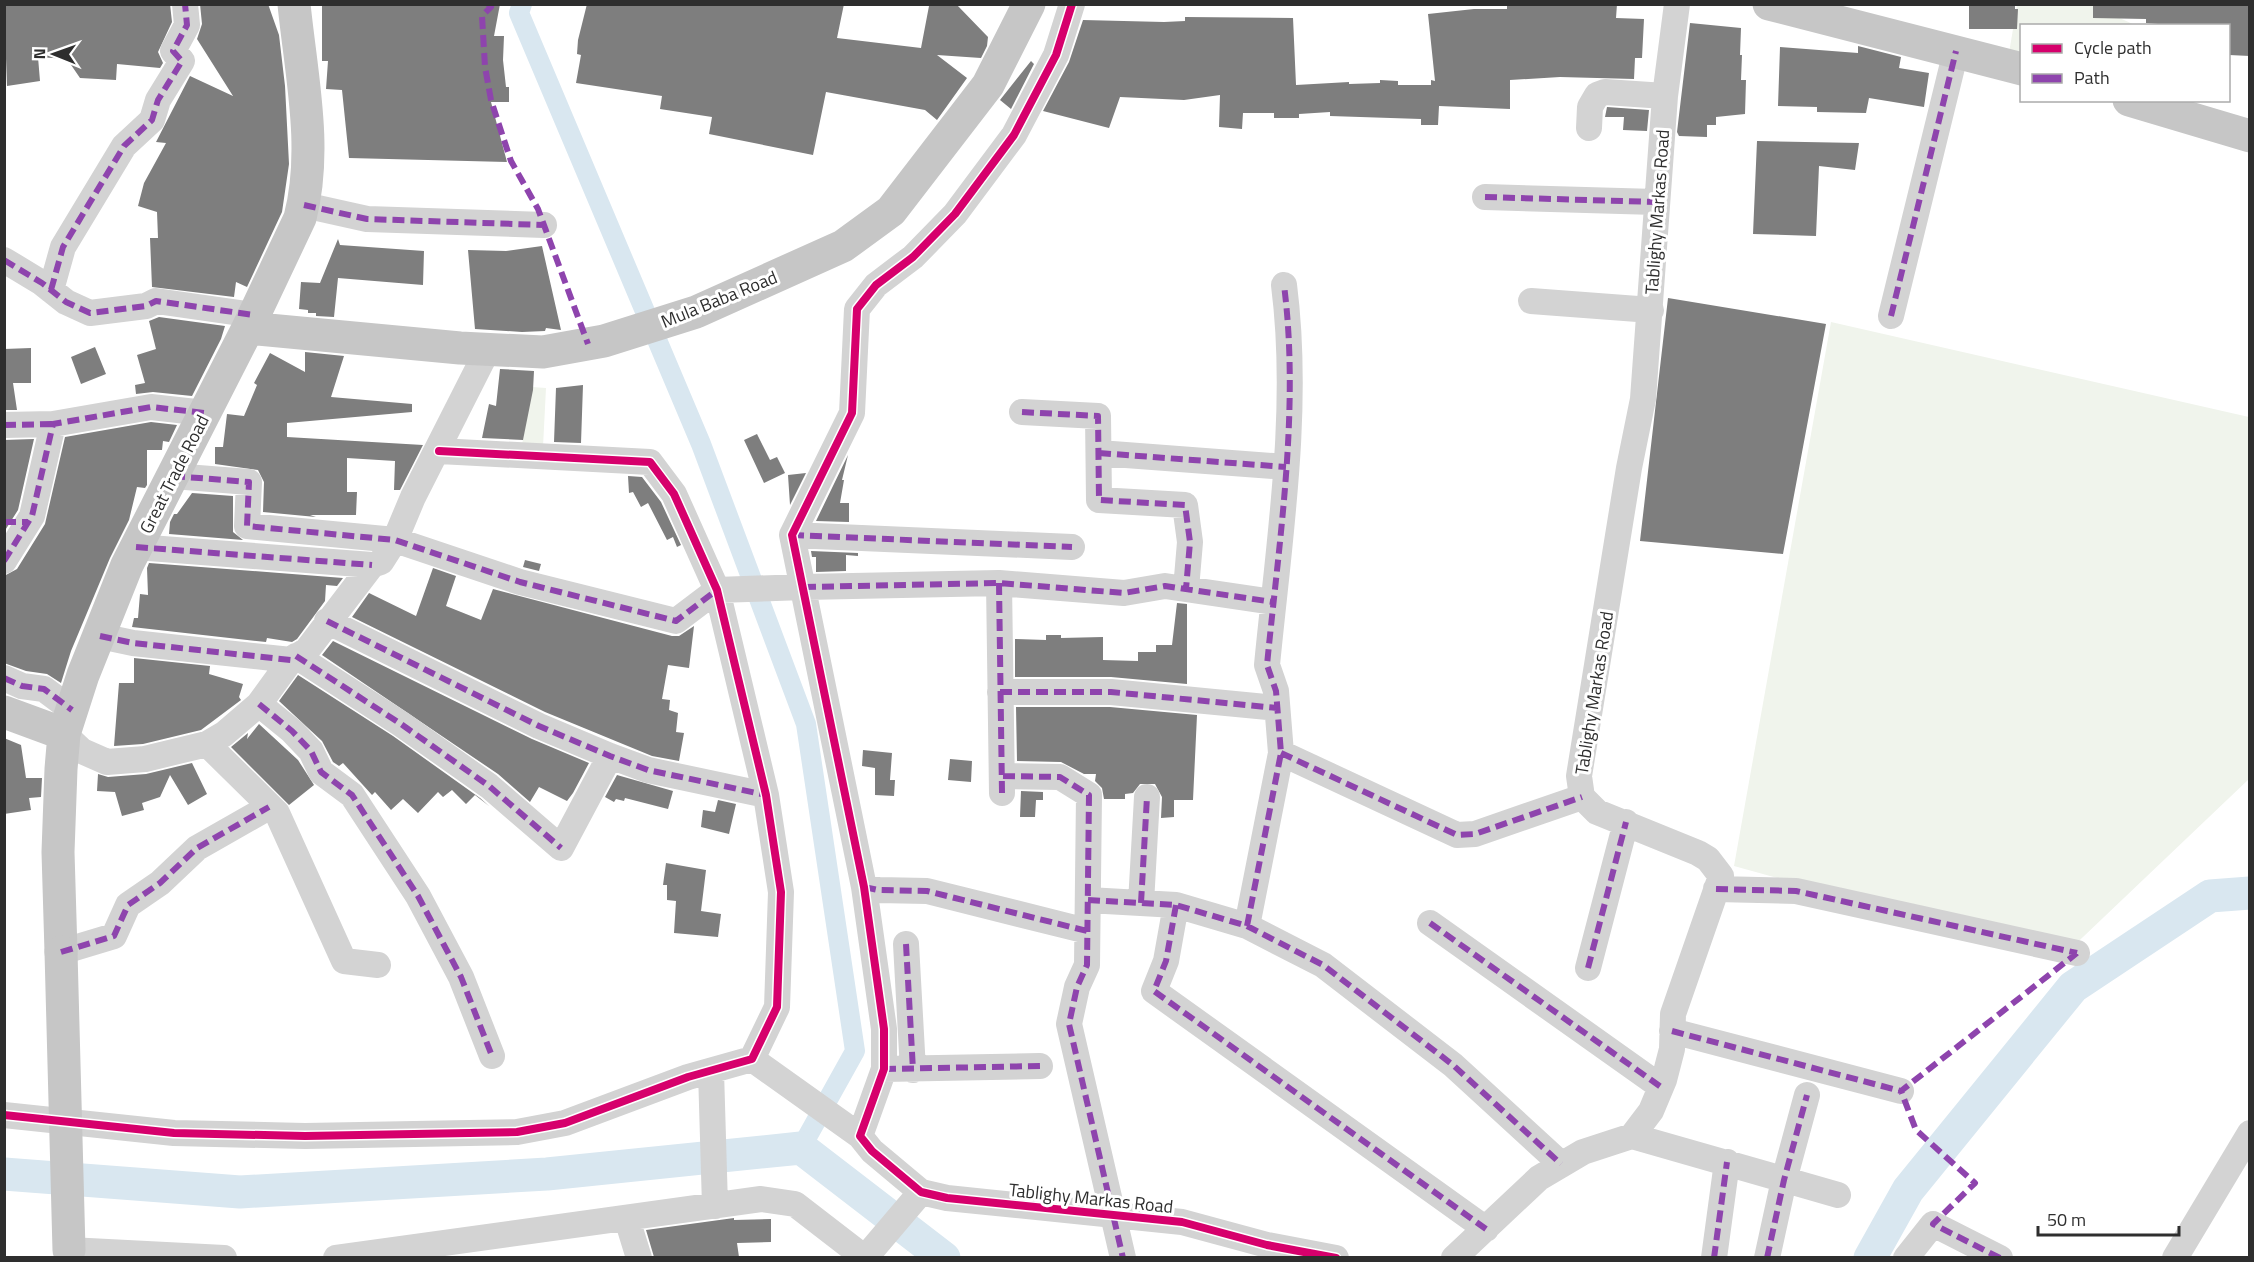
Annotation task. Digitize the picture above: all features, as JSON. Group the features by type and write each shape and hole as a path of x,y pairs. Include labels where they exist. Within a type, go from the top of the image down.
{"main road":[{"name":"Great Trade Road","path":"69,1253 58,852 68,722 136,547 251,322 300,218 304,205 309,159 294,4"},
{"name":"Mula Baba Road","path":"251,322 488,350 543,352 604,341 696,312 843,246 891,212 988,85 1029,4"},
{"path":"1769,4 1959,49"},
{"path":"1799,4 2020,68"},
{"path":"2136,102 2250,136"},
{"path":"4,712 68,722"}],"street":[{"path":"51,290 63,247 124,146 152,120 158,100 182,61 173,51 187,24 185,4"},
{"path":"860,1136 884,1069 884,1029 864,887 792,535 852,413 857,309 876,285 913,257 955,214 1014,135 1056,55 1072,4"},
{"name":"Tablighy Markas Road","path":"1632,1136 1651,1111 1661,1087 1672,1049 1673,1014 1721,876 1708,859 1626,822 1597,812 1582,797 1579,776 1629,468 1643,399 1665,96 1677,4"},
{"path":"1891,316 1959,49"},
{"path":"1589,128 1590,107 1597,95 1605,92 1665,96"},
{"path":"1485,197 1656,202"},
{"path":"304,205 368,219 544,225"},
{"path":"4,260 66,302 90,313 146,306 156,301 251,322"},
{"path":"1247,926 1281,753 1276,691 1267,665 1286,467 1288,317 1284,285"},
{"path":"1531,301 1651,310"},
{"path":"136,547 372,565 381,562 395,540 413,497 439,451 457,408 488,350"},
{"path":"4,425 54,424 151,407 205,413"},
{"path":"1022,412 1098,416 1099,500 1185,505 1190,542 1186,589"},
{"path":"4,561 16,522 32,516 54,424"},
{"path":"4,1115 174,1132 328,1136 517,1132 565,1123 688,1077 712,1076 752,1059 777,1007 781,892 766,795 717,590 674,494 650,462 439,451"},
{"path":"1099,453 1286,467"},
{"path":"172,476 249,482 247,526 395,540 520,582 676,621 717,590 804,587 999,583 1124,593 1165,586 1273,602"},
{"path":"792,535 1072,547"},
{"path":"4,678 22,686 44,689 68,722 82,751 107,762 145,759 207,744 225,734 259,704 293,658 307,650 372,565"},
{"path":"999,583 1002,784 1060,777 1089,795 1087,965 1077,987 1069,1024 1123,1257"},
{"path":"327,621 539,726 610,756 648,770 766,795"},
{"path":"100,636 133,643 293,658 401,724 489,786 561,848 610,756"},
{"path":"1000,692 1111,692 1277,708"},
{"path":"259,704 292,730 310,751 321,772 351,795 394,859 418,896 461,976 492,1056"},
{"path":"207,744 277,813 344,961 378,964"},
{"path":"1281,753 1343,775 1457,836 1475,834 1582,797"},
{"path":"1141,903 1148,797"},
{"path":"61,952 114,936 128,905 160,883 197,849 269,807"},
{"path":"1588,968 1626,822"},
{"path":"864,887 878,890 927,891 1088,931"},
{"path":"1716,889 1796,891 2077,953"},
{"path":"1088,900 1176,905 1247,926 1323,965 1453,1065 1561,1164"},
{"path":"1176,905 1166,961 1154,991 1486,1229"},
{"path":"1430,924 1661,1087"},
{"path":"906,944 913,1070"},
{"path":"1672,1031 1901,1091"},
{"path":"336,1257 627,1219 715,1200 760,1199 795,1204 835,1245 866,1257 921,1192 872,1151 860,1136 752,1059"},
{"path":"884,1069 1040,1066"},
{"path":"712,1076 715,1200"},
{"path":"1767,1257 1784,1180 1807,1095"},
{"path":"2175,1257 2250,1133"},
{"path":"1454,1257 1539,1178 1583,1152 1632,1136 1838,1195"},
{"path":"1714,1257 1727,1162"},
{"name":"Tablighy Markas Road","path":"921,1192 947,1198 1182,1222 1268,1251 1321,1256"},
{"path":"627,1219 639,1257"},
{"path":"1906,1257 1933,1224 2000,1257"},
{"path":"69,1253 224,1257"}],"shaded area":[{"path":"2017,5 2091,5 2133,24 2020,24 2020,57 2009,53"},
{"path":"1831,322 2249,417 2249,779 2062,957 1734,866"},
{"path":"532,387 546,388 543,447 522,445"}],"building":[{"path":"4,4 170,4 172,22 158,52 163,63 160,68 117,64 116,80 80,78 67,59 38,57 40,81 7,86"},
{"path":"200,4 268,4 279,35 285,86 289,164 282,212 247,287 236,282 234,297 152,287 150,238 158,238 157,212 138,206 144,183 166,143 156,142 190,76 233,96 197,39 202,24"},
{"path":"500,4 494,36 504,36 503,60 506,87 509,87 509,102 491,102 507,162 349,158 342,90 326,89 328,61 322,61 322,5"},
{"path":"587,4 844,4 837,38 921,48 929,6 956,4 988,37 987,46 981,58 937,55 967,78 937,120 925,110 826,92 813,155 709,134 712,117 660,109 662,96 576,83 581,55 577,54 578,40"},
{"path":"1507,4 1617,4 1616,18 1644,19 1642,58 1635,58 1634,79 1560,77 1510,80 1510,109 1439,106 1438,125 1421,125 1421,119 1330,116 1330,112 1299,114 1299,118 1274,118 1274,113 1243,113 1242,129 1219,127 1220,95 1184,100 1120,97 1109,128 1043,111 1069,62 1083,20 1164,22 1185,21 1185,17 1293,18 1296,85 1380,83 1380,80 1398,81 1398,85 1431,85 1431,80 1435,81 1428,14 1474,9 1507,9"},
{"path":"1969,4 2015,4 2015,9 2018,9 2017,29 1969,29"},
{"path":"2093,4 2250,4 2250,56 2230,55 2230,24 2158,24 2146,23 2146,19 2093,18"},
{"path":"1690,23 1741,28 1741,80 1746,80 1745,114 1716,117 1716,125 1707,125 1707,137 1679,136 1677,132"},
{"path":"1858,46 1901,57 1899,68 1929,73 1924,107 1869,98 1866,113 1817,112 1817,107 1778,106 1780,47 1858,53"},
{"path":"1031,61 1034,64 1011,109 1000,100"},
{"path":"1607,107 1649,110 1647,131 1623,130 1624,117 1605,117"},
{"path":"1757,141 1859,143 1855,170 1819,166 1816,236 1753,234"},
{"path":"338,239 340,245 424,251 423,285 338,278 334,317 316,316 316,313 308,313 308,310 299,309 301,282 320,283"},
{"path":"542,246 561,330 546,328 545,331 522,332 475,329 468,250 506,251"},
{"path":"1668,298 1826,324 1783,554 1640,541"},
{"path":"159,317 225,326 221,339 192,396 153,392 136,394 135,385 145,383 137,355 156,349 149,321"},
{"path":"95,347 106,374 81,384 71,357"},
{"path":"31,348 31,383 13,383 17,410 4,410 4,349"},
{"path":"305,352 344,356 331,397 412,404 412,412 287,423 287,437 423,445 400,490 394,490 395,461 347,458 347,492 357,492 356,515 310,515 316,517 263,512 264,482 258,470 215,464 215,447 223,447 227,414 244,416 257,385 254,383 270,353 305,372"},
{"path":"500,369 534,371 533,390 523,440 482,438 489,404 496,406"},
{"path":"583,385 581,443 554,442 556,388"},
{"path":"151,422 177,425 169,442 163,441 162,450 147,450 147,485 145,488 137,487 129,520 110,558 71,651 61,683 47,674 26,671 4,663 4,576 17,569 45,524 65,437"},
{"path":"757,434 770,460 777,457 785,473 764,483 744,440"},
{"path":"34,439 18,510 4,532 4,440"},
{"path":"848,455 842,480 844,480 840,503 849,503 849,522 816,521"},
{"path":"806,473 790,505 788,475"},
{"path":"628,476 642,477 661,502 681,545 677,547 673,537 667,540 648,503 641,507 633,492 629,493"},
{"path":"192,493 233,496 233,532 243,540 169,534 170,522 174,514 177,514"},
{"path":"811,551 858,553 858,556 846,555 846,571 816,572 816,557 812,557"},
{"path":"525,560 541,564 539,571 523,567"},
{"path":"149,563 343,578 337,586 326,585 325,601 297,639 292,642 267,638 266,642 132,627 134,618 138,618 140,594 148,595 147,568"},
{"path":"433,568 456,576 446,606 481,620 493,589 672,636 679,636 694,626 689,668 668,665 662,699 670,700 669,710 678,713 676,732 684,733 679,761 652,756 545,712 352,617 369,593 416,616"},
{"path":"1177,603 1187,604 1187,684 1111,677 1015,677 1015,639 1046,640 1046,635 1061,635 1061,638 1103,637 1103,660 1138,661 1138,652 1156,652 1156,645 1172,645"},
{"path":"333,641 532,739 589,763 573,793 567,801 539,787 530,802 498,774 322,655"},
{"path":"134,658 210,666 209,674 243,684 239,697 241,700 201,730 143,744 114,746 119,683 134,683"},
{"path":"298,675 393,736 480,798 489,806 475,795 466,804 452,790 443,797 438,792 418,813 403,799 391,810 375,792 372,795 343,763 339,766 333,762 322,741 279,701"},
{"path":"1016,707 1110,707 1197,715 1193,800 1174,800 1174,817 1161,818 1162,797 1155,784 1140,784 1133,793 1125,794 1125,799 1104,799 1102,788 1095,781 1096,774 1084,774 1061,762 1017,761"},
{"path":"259,724 298,760 314,785 289,805 231,747 248,733 247,739"},
{"path":"4,738 21,745 26,778 42,778 41,797 29,798 31,810 4,814"},
{"path":"863,750 892,753 890,780 895,780 894,796 875,795 875,768 862,766"},
{"path":"950,759 972,761 971,782 948,780"},
{"path":"192,763 207,794 188,805 170,775 160,797 142,803 144,810 122,816 115,792 97,791 98,774 108,777 146,774"},
{"path":"617,775 673,791 668,809 625,798 624,801 616,799 614,802 605,797"},
{"path":"1021,791 1043,792 1043,800 1036,800 1035,817 1020,817"},
{"path":"718,800 736,804 729,834 701,827 703,810 715,812"},
{"path":"666,863 706,870 701,911 721,914 718,937 674,933 676,901 667,900 667,885 663,885"},
{"path":"734,1218 734,1220 771,1219 771,1242 737,1243 739,1257 654,1257 646,1230"}],"waterway":[{"path":"522,4 519,13 701,444 806,724 855,1051 801,1148"},
{"path":"1870,1258 1908,1190 2073,987 2210,896 2250,893"},
{"path":"4,1174 240,1192 547,1174 801,1148 944,1258"}],"marked path":[{"path":"51,290 63,247 124,146 152,120 158,100 182,61 173,51 187,25 185,4"},
{"path":"488,4 491,7 482,16 485,67 491,100 511,161 538,209 588,344"},
{"path":"1891,316 1956,51"},
{"path":"1485,197 1656,202"},
{"path":"304,205 367,219 544,225"},
{"path":"4,260 42,283 66,302 90,313 146,306 156,301 254,315"},
{"path":"1247,926 1281,753 1276,691 1267,665 1282,523 1289,427 1290,379 1284,285"},
{"path":"4,561 32,516 53,424 151,407 205,413"},
{"path":"1022,412 1098,416 1099,500 1185,505 1190,542 1186,589"},
{"path":"4,425 53,424"},
{"path":"1099,453 1286,467"},
{"path":"173,476 249,482 247,526 395,540 520,582 676,621 717,590"},
{"path":"4,522 28,522"},
{"path":"792,535 1072,547"},
{"path":"136,547 372,565"},
{"path":"999,583 1002,793"},
{"path":"804,587 999,583 1124,593 1165,586 1273,602"},
{"path":"327,621 539,726 610,756 648,770 766,795"},
{"path":"100,636 133,643 291,660"},
{"path":"296,656 401,724 489,786 561,848"},
{"path":"4,678 22,686 44,689 72,710"},
{"path":"1000,692 1111,692 1277,708"},
{"path":"259,704 292,731 311,751 321,772 352,795 418,896 461,977 492,1056"},
{"path":"1281,753 1457,835 1475,834 1582,797"},
{"path":"1003,776 1060,777 1089,795 1087,965 1077,987 1069,1024 1123,1258"},
{"path":"1141,903 1147,797"},
{"path":"61,952 114,936 128,905 160,883 197,848 269,807"},
{"path":"1588,968 1626,822"},
{"path":"864,887 878,890 927,891 1087,931"},
{"path":"1716,889 1796,891 2077,953"},
{"path":"1088,900 1176,905 1247,926 1323,965 1453,1065 1561,1164"},
{"path":"1176,905 1166,961 1154,991 1486,1229"},
{"path":"1430,923 1661,1087"},
{"path":"906,944 913,1070"},
{"path":"2000,1258 1933,1224 1975,1183 1916,1130 1901,1091 2077,953"},
{"path":"1672,1031 1901,1091"},
{"path":"884,1069 1040,1066"},
{"path":"1767,1258 1784,1180 1807,1095"},
{"path":"1714,1258 1727,1162"}],"cycle path":[{"path":"1072,4 1056,55 1014,135 955,214 913,257 876,285 857,309 852,413 792,535 864,887 884,1029 884,1069 860,1136 872,1151 921,1192 947,1198 1182,1222 1267,1245 1336,1258"},
{"path":"4,1115 174,1133 305,1136 517,1132 565,1123 688,1077 752,1059 777,1007 781,892 766,795 717,590 674,494 650,462 439,451"}]}
